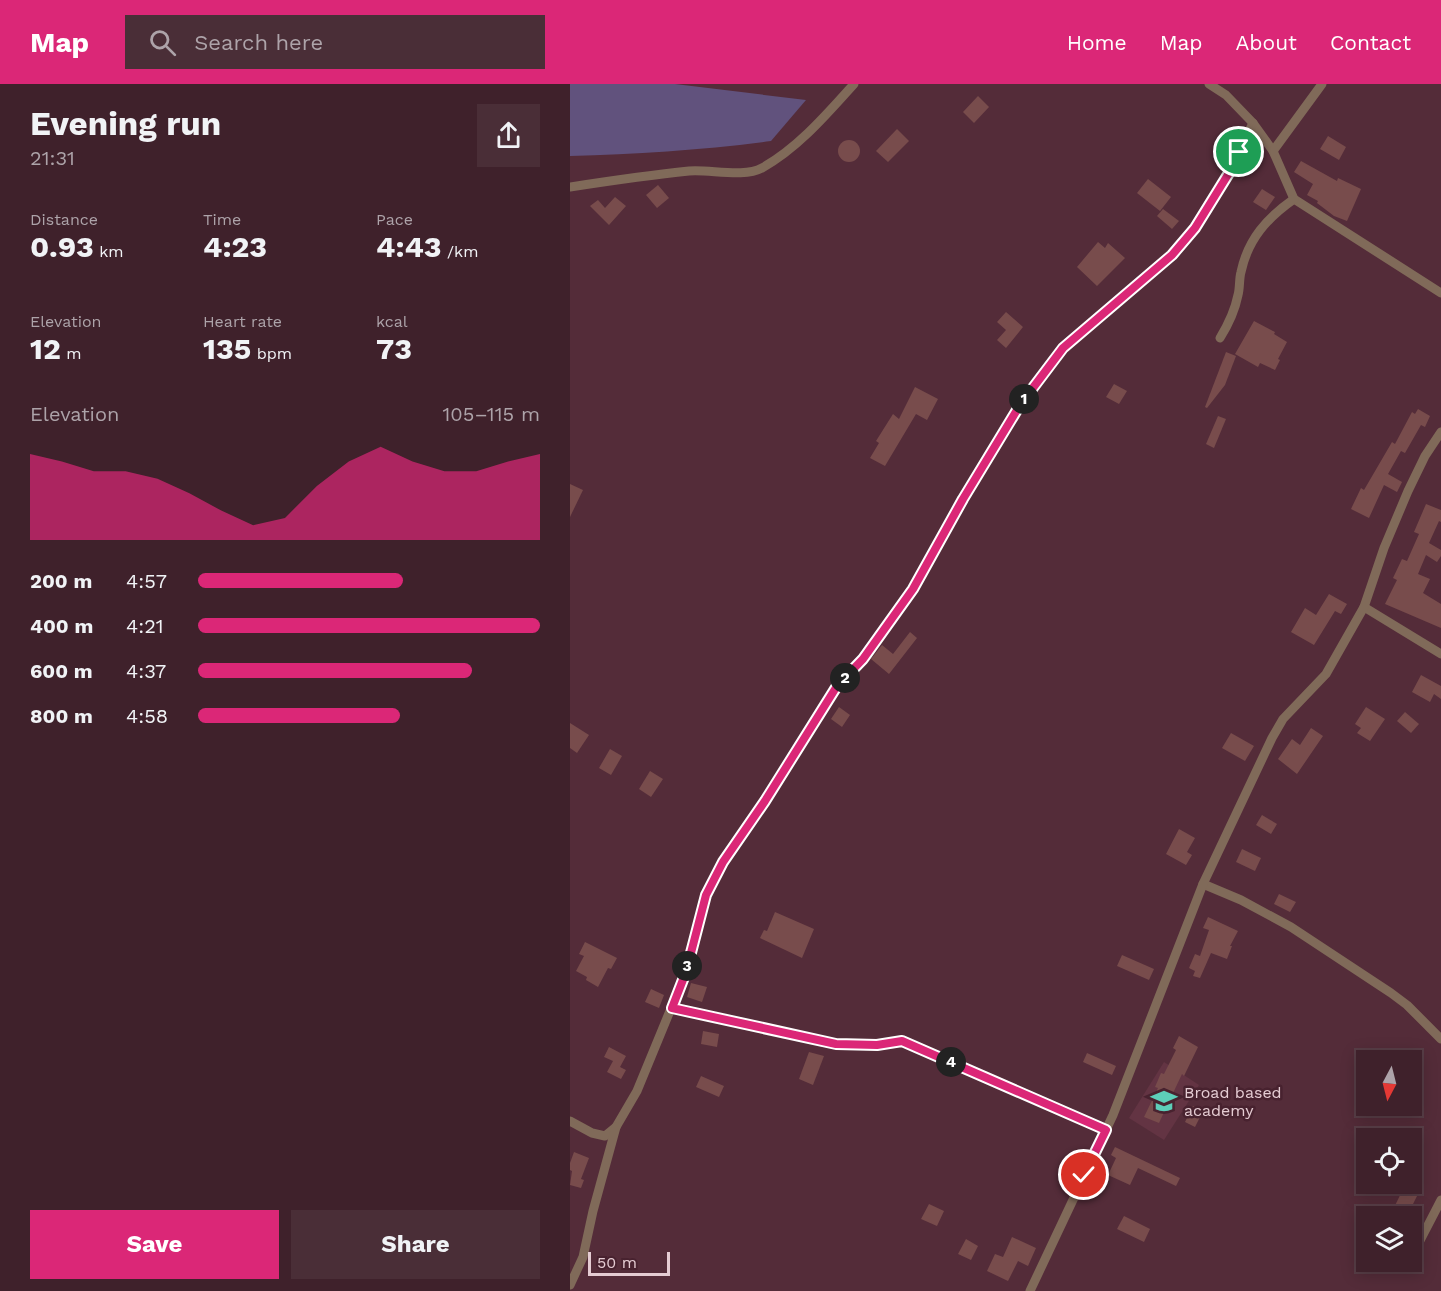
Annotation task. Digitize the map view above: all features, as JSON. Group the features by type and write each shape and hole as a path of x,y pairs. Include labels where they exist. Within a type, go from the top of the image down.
{"street":[{"path":"570,187 691,171 728,173 760,170 793,146 854,84"},
{"path":"1209,84 1226,95 1253,123 1273,151 1294,199 1441,293"},
{"path":"1273,151 1322,84"},
{"path":"570,1285 583,1257 616,1127 637,1091 672,1008 686,972 706,895 723,862 765,801 837,686 863,659 913,589 963,499 1020,405 1063,348 1172,255 1195,228 1229,173 1253,123"},
{"path":"1220,338 1227,327 1239,294 1240,272 1250,247 1261,228 1273,214 1294,199"},
{"path":"1030,1291 1106,1130 1203,884 1276,730 1326,674 1364,607 1384,548 1408,491 1425,456 1441,432"},
{"path":"1364,607 1441,654"},
{"path":"1203,884 1241,900 1291,927 1391,993 1407,1005 1441,1039"},
{"path":"672,1008 836,1044 877,1045 902,1041 1106,1130"},
{"path":"570,1121 592,1133 605,1136 616,1127"},
{"path":"1422,1237 1441,1200"}],"shaded area":[{"path":"570,84 675,84 806,100 771,141 670,151 570,156"},
{"name":"Broad based academy","path":"1164,1062 1199,1085 1164,1140 1129,1118"}],"building":[{"path":"978,96 989,107 974,123 963,112"},
{"path":"897,129 909,141 888,162 876,151"},
{"path":"1328,136 1346,147 1339,160 1320,149"},
{"path":"849,140 857,143 860,151 857,159 849,162 841,159 838,151 841,143"},
{"path":"1301,161 1337,181 1338,178 1361,189 1347,221 1334,216 1317,203 1318,201 1307,195 1313,184 1294,172"},
{"path":"1148,179 1171,197 1160,211 1137,193"},
{"path":"658,185 669,198 657,208 646,195"},
{"path":"1262,189 1275,197 1266,210 1253,202"},
{"path":"615,197 626,206 609,225 590,206 598,200 605,208"},
{"path":"1163,209 1179,221 1172,229 1157,216"},
{"path":"1098,242 1105,248 1108,243 1125,258 1097,286 1077,267"},
{"path":"1006,312 1023,327 1006,348 997,340 1006,330 997,322"},
{"path":"1254,321 1275,332 1274,334 1287,342 1275,370 1260,363 1258,367 1235,354"},
{"path":"1226,352 1236,356 1225,385 1207,408 1205,407"},
{"path":"1114,384 1127,391 1119,404 1106,397"},
{"path":"915,387 938,399 927,420 916,414 885,466 870,458 879,443 876,441 893,414 899,419"},
{"path":"1418,409 1430,416 1425,427 1421,425 1405,453 1401,451 1388,474 1402,482 1397,492 1384,485 1369,518 1351,509 1361,488 1364,490 1392,442 1395,444 1412,412 1415,414"},
{"path":"1218,416 1226,419 1214,448 1206,444"},
{"path":"570,484 583,490 570,517"},
{"path":"1426,504 1441,510 1441,522 1439,521 1429,543 1441,550 1441,556 1437,562 1426,555 1418,574 1430,579 1423,593 1441,604 1441,628 1385,604 1397,580 1393,578 1402,559 1407,561 1419,534 1414,532"},
{"path":"1329,594 1347,604 1341,614 1335,611 1314,645 1291,632 1305,608 1316,615"},
{"path":"910,632 917,638 889,674 871,659 882,645 893,654"},
{"path":"1421,675 1441,686 1441,699 1434,694 1430,702 1412,692"},
{"path":"839,707 850,715 842,727 831,719"},
{"path":"1366,707 1385,719 1370,741 1357,733 1361,728 1355,724"},
{"path":"1405,712 1419,724 1411,733 1397,721"},
{"path":"570,723 589,735 577,753 570,748"},
{"path":"1311,728 1323,736 1297,774 1278,759 1292,739 1300,745"},
{"path":"1231,733 1254,746 1245,761 1222,748"},
{"path":"610,749 622,756 611,775 599,768"},
{"path":"650,771 663,779 651,797 639,789"},
{"path":"1262,815 1277,824 1271,834 1256,825"},
{"path":"1179,829 1195,838 1187,852 1192,855 1186,865 1166,854"},
{"path":"1242,849 1261,858 1255,871 1236,862"},
{"path":"1279,894 1296,902 1290,912 1274,904"},
{"path":"775,912 814,929 802,958 760,938 764,930 767,931"},
{"path":"1208,917 1238,931 1230,946 1232,946 1227,959 1211,953 1200,978 1193,976 1195,971 1189,968 1195,954 1200,956 1209,930 1203,928"},
{"path":"585,942 617,958 611,969 608,968 598,987 576,971 584,956 579,954"},
{"path":"1122,955 1154,969 1149,980 1117,966"},
{"path":"691,983 707,987 702,1002 687,997"},
{"path":"651,989 664,995 659,1008 645,1002"},
{"path":"703,1031 719,1034 717,1047 701,1044"},
{"path":"1179,1036 1198,1047 1184,1076 1182,1074 1159,1123 1144,1117 1158,1088 1155,1087 1161,1073 1164,1074 1176,1050 1173,1048"},
{"path":"609,1047 626,1056 620,1067 626,1070 621,1079 607,1072 613,1061 604,1057"},
{"path":"809,1052 824,1056 813,1085 799,1079"},
{"path":"1087,1053 1116,1066 1112,1075 1083,1062"},
{"path":"701,1076 724,1086 719,1097 696,1087"},
{"path":"1193,1106 1203,1111 1195,1127 1185,1122"},
{"path":"1115,1147 1180,1178 1176,1186 1138,1168 1130,1185 1108,1175 1116,1158 1111,1155"},
{"path":"574,1152 589,1158 581,1179 584,1180 581,1188 570,1185 572,1171 570,1163"},
{"path":"1401,1194 1417,1196 1412,1206 1395,1206"},
{"path":"929,1204 944,1211 937,1226 921,1219"},
{"path":"1124,1216 1150,1229 1144,1242 1117,1229"},
{"path":"1012,1237 1036,1248 1028,1266 1018,1261 1008,1281 987,1271 995,1254 1003,1257"},
{"path":"966,1239 978,1246 971,1260 958,1254"}],"place":[{"name":"Broad based academy","path":"1164,1101"}],"route":[{"path":"1084,1175 1106,1130 902,1041 877,1045 836,1044 672,1008 686,972 699,915 706,895 723,862 765,801 837,686 863,659 913,589 963,499 1020,405 1063,348 1172,255 1206,212 1239,152"}]}
